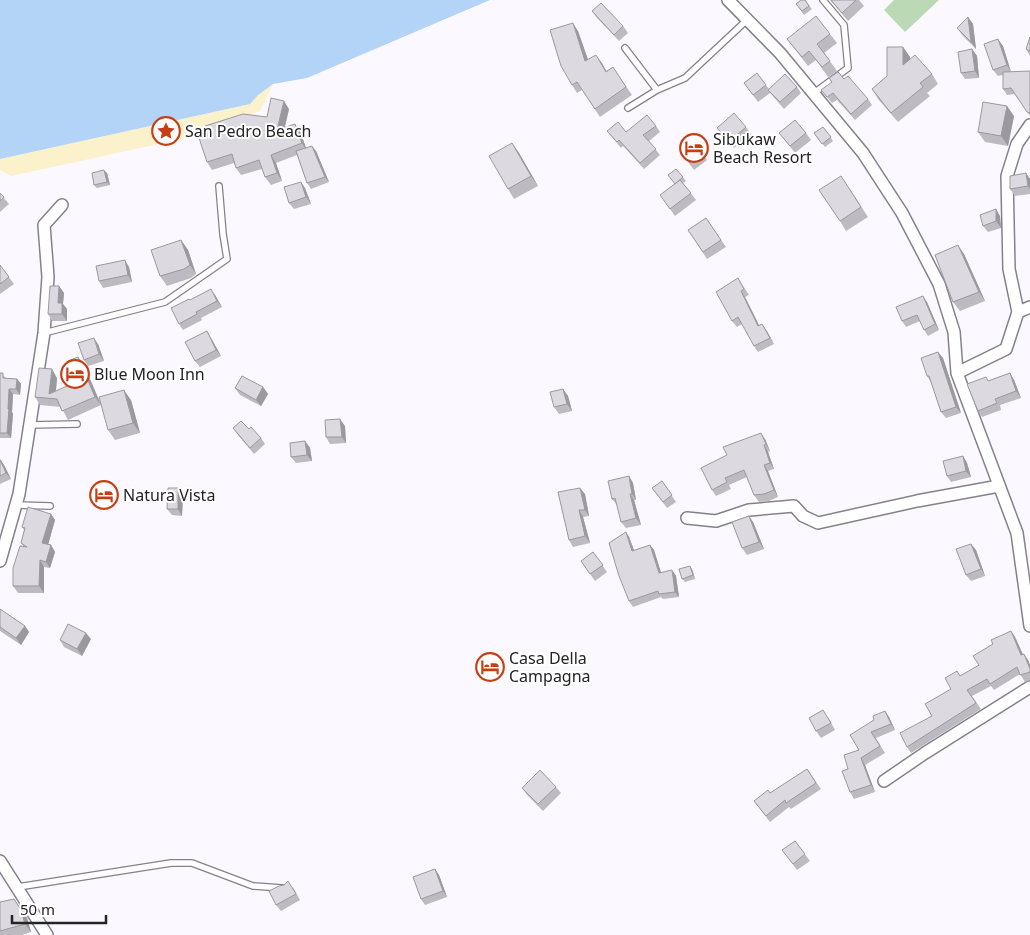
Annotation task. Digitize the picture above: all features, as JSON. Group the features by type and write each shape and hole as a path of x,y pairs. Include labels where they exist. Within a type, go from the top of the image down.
{"street":[{"path":"728,0 780,53 868,161 902,212 939,284 954,332 957,374 1017,533 1030,626"},
{"path":"957,374 1006,349 1018,312 1009,269 1007,176 1017,144 1030,125"},
{"path":"0,561 16,505 44,333 48,277 44,225 62,205"},
{"path":"1018,312 1030,307"},
{"path":"687,518 716,521 748,510 794,506 803,516 818,523 917,501 999,486"},
{"path":"884,781 1030,686"},
{"path":"0,861 47,935"}],"lane":[{"path":"814,94 848,68 844,25 822,0"},
{"path":"628,108 657,90 685,78 748,19"},
{"path":"625,48 657,90"},
{"path":"44,333 164,302 227,259 219,186"},
{"path":"30,425 77,424"},
{"path":"16,505 50,506"},
{"path":"18,887 171,862 192,862 253,886 286,888"}],"green space":[{"path":"894,0 939,0 905,32 884,10"}],"sand":[{"name":"San Pedro Beach","path":"273,84 260,111 182,139 11,176 0,170 0,159 250,104 258,95"}],"water":[{"path":"0,0 490,0 307,78 273,84 258,95 250,104 0,159"}],"building":[{"path":"801,0 805,0 809,6 802,11 796,4"},
{"path":"831,0 856,0 842,13"},
{"path":"601,3 623,26 614,35 592,11"},
{"path":"816,16 830,34 817,44 830,61 822,67 809,51 802,57 787,39"},
{"path":"968,17 971,42 957,28"},
{"path":"573,23 585,61 596,55 606,72 613,67 626,87 595,109 577,82 572,85 561,66 550,30"},
{"path":"1030,37 1030,51 1026,49"},
{"path":"998,39 1007,65 993,70 984,44"},
{"path":"887,47 903,47 903,65 915,55 932,74 920,83 923,87 891,113 872,89 887,76"},
{"path":"972,49 975,71 961,73 958,52"},
{"path":"1030,71 1030,113 1027,112 1011,88 1003,89 1003,72"},
{"path":"838,72 844,79 848,76 868,99 851,114 833,93 827,97 821,90 832,82 829,78"},
{"path":"757,73 766,85 753,95 744,83"},
{"path":"785,74 797,87 780,102 768,90"},
{"path":"271,98 284,101 277,130 295,124 302,143 271,155 277,173 265,177 259,160 236,168 232,154 207,162 199,138 208,136 205,126 243,114 267,117"},
{"path":"983,102 1007,106 1001,136 978,132"},
{"path":"734,113 746,127 729,142 717,128"},
{"path":"647,115 656,126 643,135 656,149 640,163 619,140 617,142 607,131 618,122 626,132"},
{"path":"795,120 806,133 790,146 779,133"},
{"path":"823,127 831,137 822,144 814,133"},
{"path":"512,143 531,176 508,189 489,156"},
{"path":"694,144 702,153 690,163 682,154"},
{"path":"312,146 325,177 307,183 296,151"},
{"path":"676,169 683,177 675,184 668,175"},
{"path":"104,170 107,182 94,185 92,173"},
{"path":"1026,173 1028,186 1010,189 1010,176"},
{"path":"841,176 861,207 840,221 819,190"},
{"path":"680,180 691,193 670,209 660,195"},
{"path":"301,182 306,197 289,203 284,187"},
{"path":"0,193 4,197 0,201"},
{"path":"996,209 996,221 983,226 980,215"},
{"path":"706,218 721,240 703,252 688,230"},
{"path":"181,240 190,265 184,269 160,276 151,250"},
{"path":"958,245 979,292 953,302 935,255"},
{"path":"125,260 128,275 99,281 96,266"},
{"path":"0,265 9,277 0,284"},
{"path":"738,278 744,289 741,291 758,326 762,324 770,338 754,346 738,317 732,321 716,292"},
{"path":"50,286 59,286 58,303 62,303 62,314 48,314"},
{"path":"211,289 217,301 179,324 171,308"},
{"path":"923,296 935,324 924,330 917,315 902,321 896,307"},
{"path":"207,331 216,350 195,361 185,342"},
{"path":"94,338 99,354 84,360 78,343"},
{"path":"938,352 956,407 941,412 921,358"},
{"path":"78,357 95,397 62,411 57,399 35,397 39,368 52,369 49,394 76,382 68,361"},
{"path":"0,373 3,373 3,378 17,379 16,389 9,389 7,433 0,433"},
{"path":"1010,373 1016,391 995,399 997,403 978,411 967,384 986,377 988,381"},
{"path":"242,376 263,387 256,400 235,388"},
{"path":"563,389 567,404 554,407 550,392"},
{"path":"124,390 133,423 108,430 99,397"},
{"path":"340,419 342,437 326,437 325,420"},
{"path":"241,421 249,429 251,427 261,438 250,448 233,428"},
{"path":"761,433 766,444 764,445 770,463 764,465 774,490 754,495 744,470 725,478 727,482 712,490 701,468 727,455 723,447"},
{"path":"305,441 307,455 291,457 290,443"},
{"path":"963,456 966,471 947,476 943,461"},
{"path":"0,460 6,473 0,476"},
{"path":"629,476 632,494 630,494 636,518 621,522 615,498 612,499 608,481"},
{"path":"662,481 672,495 663,502 652,488"},
{"path":"168,488 178,488 178,509 167,509"},
{"path":"580,488 585,510 579,510 585,536 569,540 558,492"},
{"path":"28,507 51,514 42,543 51,545 46,562 40,560 39,586 13,586 13,568 20,546 27,547 21,543 25,528 22,527"},
{"path":"749,516 759,542 742,548 732,522"},
{"path":"626,532 632,551 650,545 659,573 672,570 675,592 659,594 658,591 629,601 609,543"},
{"path":"971,544 981,569 966,575 956,549"},
{"path":"593,552 603,565 590,574 581,561"},
{"path":"690,566 693,575 682,579 679,569"},
{"path":"0,609 25,626 16,638 0,627"},
{"path":"68,624 86,633 77,649 60,640"},
{"path":"1011,631 1021,655 1024,654 1030,672 1020,675 1017,667 990,684 987,679 967,690 976,703 907,747 900,733 932,716 925,704 951,689 945,678 957,671 960,676 979,665 973,656 993,644 991,640"},
{"path":"823,710 831,723 816,731 809,718"},
{"path":"885,711 891,724 871,732 880,746 861,758 871,785 850,792 842,771 848,769 844,755 859,750 850,735 874,720 873,716"},
{"path":"807,769 816,783 786,803 785,800 766,816 754,801 768,790 770,793"},
{"path":"540,770 556,787 538,804 522,788"},
{"path":"795,841 805,854 793,864 782,850"},
{"path":"435,869 443,891 421,899 413,877"},
{"path":"288,881 296,894 276,905 269,891 284,885"},
{"path":"14,899 21,910 25,924 0,931 0,902"}],"place":[{"name":"San Pedro Beach","path":"166,131"},
{"name":"Sibukaw Beach Resort","path":"694,148"},
{"name":"Blue Moon Inn","path":"75,374"},
{"name":"Natura Vista","path":"104,495"},
{"name":"Casa Della Campagna","path":"490,667"}]}
